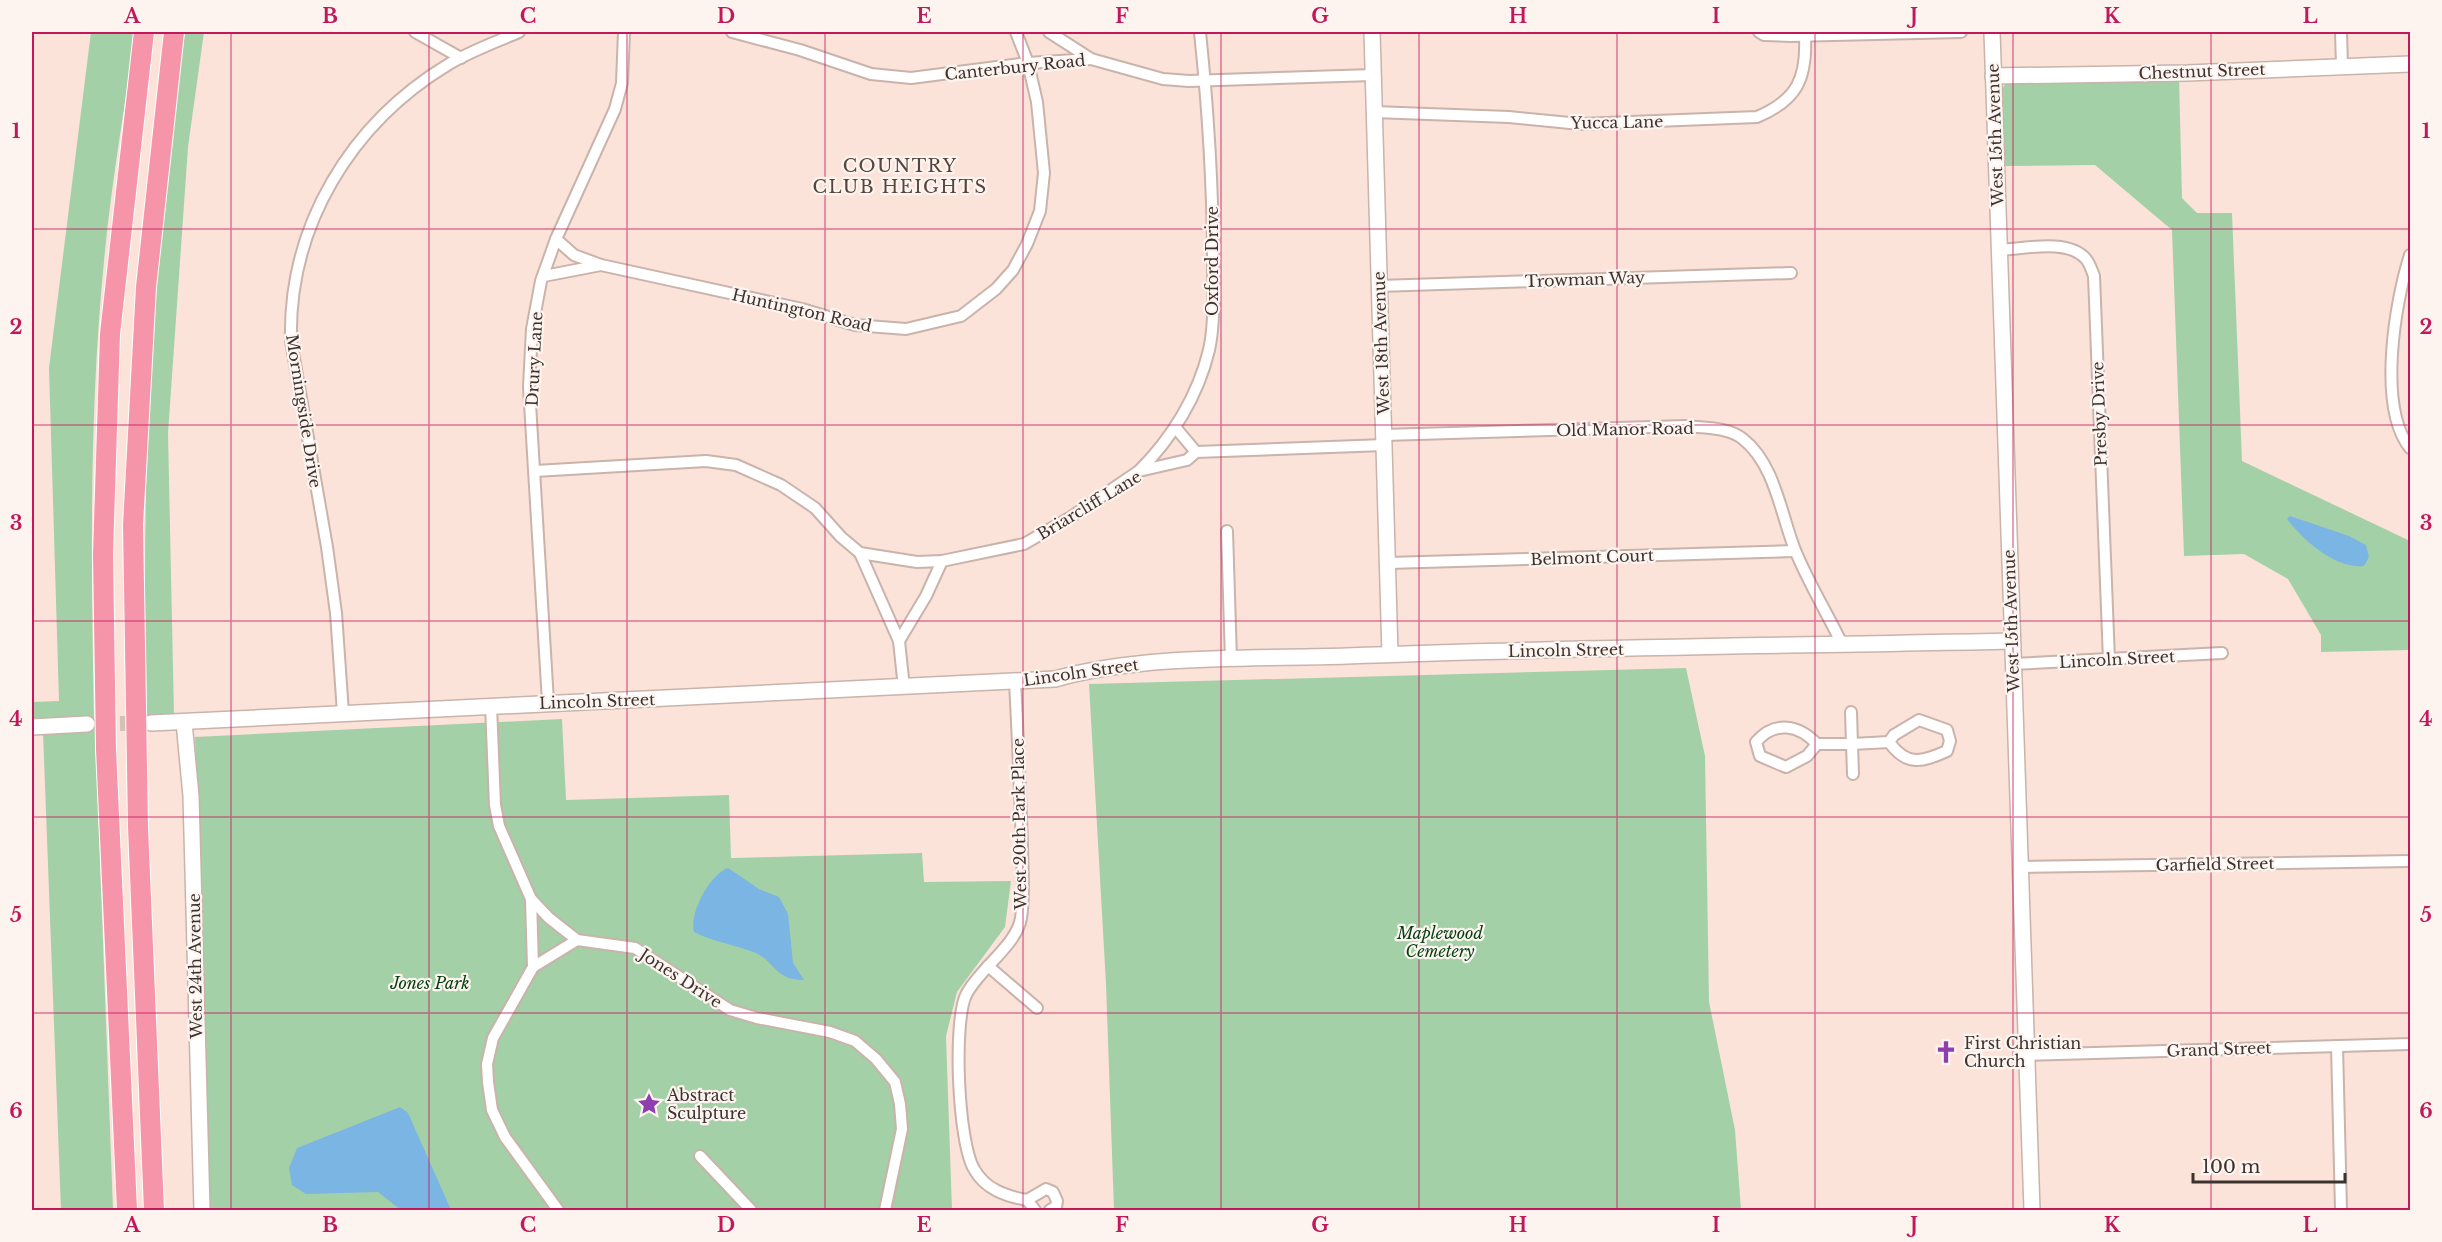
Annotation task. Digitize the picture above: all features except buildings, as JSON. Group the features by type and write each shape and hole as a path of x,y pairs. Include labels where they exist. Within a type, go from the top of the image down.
{"highway":[{"path":"127,1210 106,749 104,542 110,334 144,32"},
{"path":"154,1210 138,827 133,525 146,287 174,32"}],"street":[{"path":"415,32 461,58"},
{"name":"Morningside Drive","path":"343,713 336,613 327,547 291,341 292,304 308,228 322,196 350,152 387,109 419,84 461,58 519,32"},
{"name":"Drury Lane","path":"548,702 529,387 532,329 544,276 556,239 615,109 622,83 624,32"},
{"name":"Canterbury Road","path":"732,32 800,50 871,74 911,78 1028,63 1091,59 1163,79 1205,82 1373,75"},
{"name":"Huntington Road","path":"544,276 601,265 801,309 855,325 906,329 961,315 996,289 1013,270 1027,244 1040,211 1044,173 1037,102 1028,63 1016,32"},
{"path":"1049,32 1091,59"},
{"name":"Oxford Drive","path":"1139,471 1155,456 1175,427 1197,385 1209,349 1212,315 1213,216 1200,32"},
{"name":"West 18th Avenue","path":"1372,32 1390,654"},
{"path":"1760,32 1764,35 1805,36 1961,32"},
{"name":"West 15th Avenue","path":"1992,32 2032,1210"},
{"path":"2341,32 2342,66"},
{"name":"Yucca Lane","path":"1374,112 1509,117 1580,124 1757,117 1773,110 1791,96 1797,88 1804,69 1805,36"},
{"name":"Chestnut Street","path":"1993,76 2187,73 2410,64"},
{"path":"556,239 574,255 601,265"},
{"name":"Presby Drive","path":"1999,250 2053,247 2071,250 2086,259 2094,276 2109,660"},
{"path":"2410,255 2396,306 2392,355 2396,413 2405,441 2410,447"},
{"name":"Trowman Way","path":"1379,286 1791,273"},
{"name":"Old Manor Road","path":"1384,440 1686,426 1723,430 1742,438 1754,450 1771,480 1796,551 1842,644"},
{"path":"1175,427 1196,452"},
{"name":"Briarcliff Lane","path":"860,553 917,562 942,561 1024,544 1071,517 1139,471 1187,460 1196,452 1384,440"},
{"path":"535,471 706,461 736,465 781,485 815,508 841,537 860,553 899,640 904,688"},
{"path":"1227,531 1231,660"},
{"name":"Belmont Court","path":"1388,563 1796,551"},
{"path":"899,640 926,596 942,561"},
{"name":"Lincoln Street","path":"151,723 548,702 1015,682 1055,679 1084,671 1133,664 1390,654 2012,641"},
{"name":"Lincoln Street","path":"2013,664 2222,653"},
{"name":"West 20th Park Place","path":"1015,682 1023,905 1021,922 966,995 959,1017 962,1132 966,1153 985,1184 1012,1198 1027,1200"},
{"path":"491,705 495,805 499,826 531,899 549,918 577,940 533,967 493,1038 488,1064 492,1110 505,1137 558,1210"},
{"path":"1851,712 1853,774"},
{"path":"1817,744 1807,756 1786,767 1760,756 1756,750 1756,742 1761,736 1783,726 1805,734 1817,744 1852,744 1889,742 1903,729 1920,720 1947,730 1950,741 1947,751 1922,762 1915,761 1894,749 1889,742"},
{"name":"West 24th Avenue","path":"184,722 191,796 202,1210"},
{"path":"32,727 87,724"},
{"name":"Garfield Street","path":"2020,867 2410,861"},
{"path":"531,899 533,967"},
{"name":"Jones Drive","path":"577,940 635,948 730,1010 757,1018 830,1032 855,1041 876,1059 895,1082 902,1129 885,1210"},
{"path":"988,966 1037,1008"},
{"name":"Grand Street","path":"2027,1055 2410,1044"},
{"path":"2337,1046 2341,1210"},
{"path":"700,1156 751,1210"},
{"path":"1035,1210 1027,1200 1046,1189 1053,1192 1057,1201 1056,1207 1050,1210"}],"green space":[{"path":"91,32 135,32 114,175 99,318 93,432 94,719 32,721 32,702 59,701 49,368"},
{"path":"185,32 204,32 188,147 168,433 174,716 146,715 145,543 150,372 163,202"},
{"path":"2179,77 2182,198 2197,213 2232,213 2242,461 2410,541 2410,650 2321,652 2321,635 2288,579 2244,554 2184,556 2172,230 2095,165 2005,166 2002,89 2006,83"},
{"name":"Maplewood Cemetery","path":"1686,668 1705,756 1709,1002 1735,1130 1741,1210 1114,1210 1106,984 1089,684"},
{"name":"Jones Park","path":"562,719 566,800 729,795 731,858 922,853 924,882 1011,881 1005,927 957,992 946,1036 952,1210 210,1210 195,737"},
{"path":"95,727 113,1210 61,1210 43,732"}],"water":[{"path":"2290,516 2349,536 2366,545 2369,557 2364,566 2342,563 2321,552 2287,519"},
{"path":"728,868 759,889 779,897 788,914 793,963 804,980 781,974 756,953 694,932 693,924 702,895 714,878"},
{"path":"400,1107 408,1113 451,1210 401,1210 378,1192 306,1194 292,1185 289,1168 297,1148"}],"tunnel":[{"path":"97,724 145,723"}],"place":[{"name":"First Christian Church","path":"1946,1052"},
{"name":"Abstract Sculpture","path":"649,1104"}],"district":[{"name":"COUNTRY CLUB HEIGHTS","path":"900,176"}]}
